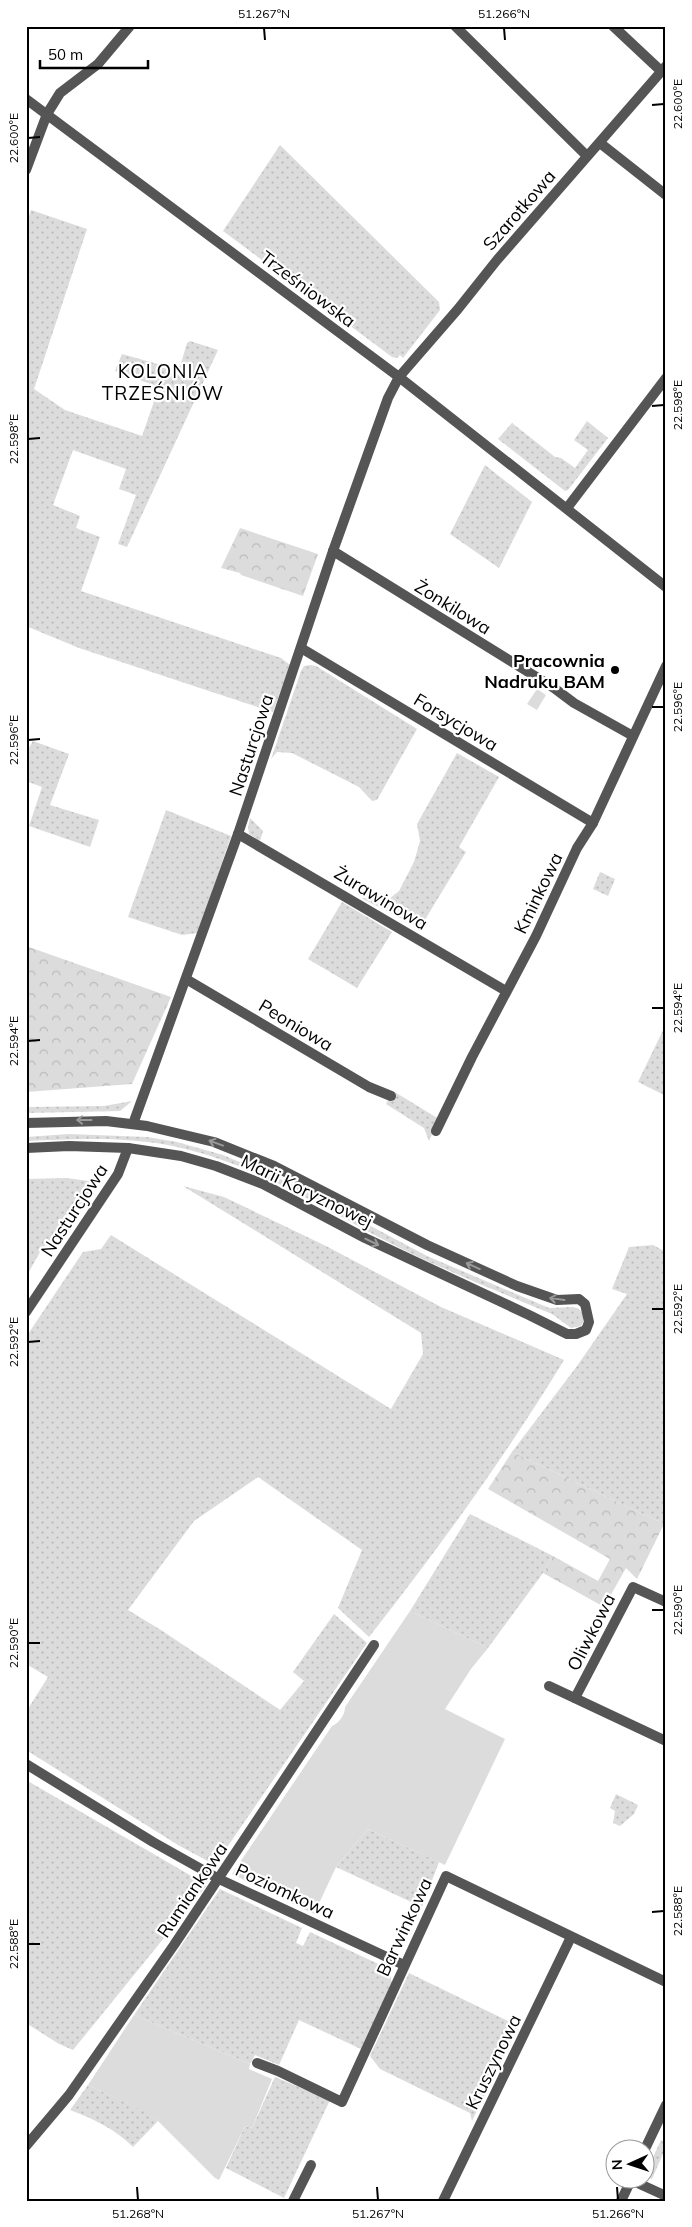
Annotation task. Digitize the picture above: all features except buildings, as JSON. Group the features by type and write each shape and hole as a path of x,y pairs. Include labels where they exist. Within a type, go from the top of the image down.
{"street":[{"path":"26,170 47,114 60,93 98,64 130,26"},
{"path":"455,26 587,156"},
{"path":"613,26 663,68"},
{"name":"Szarotkowa","path":"399,377 663,68"},
{"name":"Trześniowska","path":"26,99 399,377 666,586"},
{"path":"600,143 666,195"},
{"name":"Nasturcjowa","path":"133,1124 238,834 332,552 388,398 399,377"},
{"path":"567,508 666,378"},
{"name":"Żonkilowa","path":"332,552 554,688 574,703 634,736"},
{"name":"Forsycjowa","path":"301,648 594,824"},
{"name":"Kminkowa","path":"436,1131 506,991 536,936 578,848 594,824 666,666"},
{"name":"Żurawinowa","path":"238,834 506,991"},
{"name":"Peoniowa","path":"186,978 369,1087 391,1096"},
{"name":"Marii Koryznowej","path":"26,1122 97,1120 133,1124 214,1142 274,1166 427,1246 517,1286 557,1300 579,1299 585,1304 589,1322 586,1330 576,1334 567,1334 380,1246 263,1184 216,1166 181,1156 128,1148 70,1146 26,1148"},
{"name":"Nasturcjowa","path":"26,1312 118,1174 128,1148"},
{"name":"Oliwkowa","path":"575,1698 632,1587 666,1602"},
{"name":"Rumiankowa","path":"26,2146 69,2095 220,1879 374,1645"},
{"name":"Oliwkowa","path":"549,1686 666,1742"},
{"name":"Poziomkowa","path":"26,1764 153,1842 220,1879 404,1965"},
{"name":"Barwinkowa","path":"257,2063 278,2070 342,2102 446,1876 666,1982"},
{"name":"Kruszynowa","path":"443,2201 571,1936"},
{"path":"649,2140 666,2105"},
{"path":"293,2201 311,2165"},
{"path":"653,2190 666,2196"}],"green space":[{"path":"280,145 439,302 440,310 403,358 400,355 397,358 392,357 223,231"},
{"path":"31,210 87,229 34,389 65,410 142,436 159,387 115,371 122,354 179,370 187,343 190,341 218,350 127,547 118,544 136,495 119,489 126,469 73,450 53,505 80,516 76,528 100,537 81,591 281,658 290,665 273,712 79,648 26,626 26,516 29,510 26,509 26,225"},
{"path":"587,421 608,438 568,490 565,491 498,439 512,423 555,457 561,458 575,468 588,450 574,440"},
{"path":"485,465 532,502 499,568 450,534"},
{"path":"240,528 318,554 303,596 221,568"},
{"path":"304,666 316,666 417,729 377,800 372,801 359,787 292,753 277,752 271,759 301,671"},
{"path":"537,689 546,695 537,710 527,704"},
{"path":"33,741 69,754 50,805 99,820 90,847 29,826 42,787 26,781 26,753"},
{"path":"457,753 499,777 459,847 466,852 420,928 361,898 389,899 399,891 414,862 420,841 417,824"},
{"path":"166,810 231,836 198,933 182,935 128,917"},
{"path":"250,818 263,831 260,841 249,834"},
{"path":"600,872 615,879 608,896 593,889"},
{"path":"342,902 392,932 357,988 308,959"},
{"path":"26,946 171,997 132,1084 26,1092"},
{"path":"666,1024 666,1096 638,1082"},
{"path":"393,1091 439,1119 429,1141 424,1128 386,1104"},
{"path":"132,1101 120,1111 26,1113 26,1107 104,1106"},
{"path":"69,1134 147,1137 177,1142 223,1155 294,1185 427,1256 549,1308 573,1307 579,1309 583,1314 583,1321 581,1326 571,1328 552,1314 410,1253 269,1179 209,1156 177,1147 139,1141 102,1139 26,1141 26,1137"},
{"path":"66,1178 89,1181 92,1190 40,1252 26,1277 26,1179"},
{"path":"183,1186 224,1197 326,1246 441,1307 564,1360 471,1502 369,1637 338,1608 362,1550 258,1477 194,1521 128,1610 280,1710 304,1681 293,1672 334,1614 367,1643 215,1865 178,1845 26,1750 26,1712 48,1677 26,1664 26,1337 83,1252 101,1249 111,1235 391,1409 423,1354 421,1333"},
{"path":"653,1245 666,1252 666,1521 664,1524 512,1452 577,1366 627,1294 612,1289 629,1247"},
{"path":"512,1452 664,1524 637,1579 626,1568 604,1607 543,1573 553,1556 598,1581 610,1559 488,1489"},
{"path":"470,1514 553,1556 543,1573 488,1648 410,1611"},
{"path":"410,1611 488,1648 471,1669 445,1709 505,1739 445,1865 368,1829 336,1867 314,1914 232,1874 332,1726 341,1718 345,1707"},
{"path":"26,1780 207,1885 73,2050 59,2044 26,2023"},
{"path":"616,1794 638,1805 634,1814 620,1826 613,1823 615,1811 610,1808"},
{"path":"368,1829 439,1862 422,1907 336,1867"},
{"path":"220,1889 302,1928 296,1943 303,1946 310,1932 391,1971 391,1981 394,1982 363,2050 299,2020 279,2065 255,2055 250,2064 134,2015"},
{"path":"409,1973 518,2026 472,2121 470,2113 380,2069 370,2056"},
{"path":"134,2015 250,2064 249,2069 272,2079 252,2128 245,2126 219,2180 158,2121 145,2112 88,2085"},
{"path":"275,2077 330,2100 284,2198 226,2168 245,2126 252,2128"},
{"path":"88,2085 146,2112 158,2121 133,2147 104,2125 70,2110"},
{"path":"661,2140 666,2143 654,2174 654,2155"}],"place":[{"name":"Pracownia Nadruku BAM","path":"615,670"}],"district":[{"name":"KOLONIA TRZEŚNIÓW","path":"163,382"}]}
